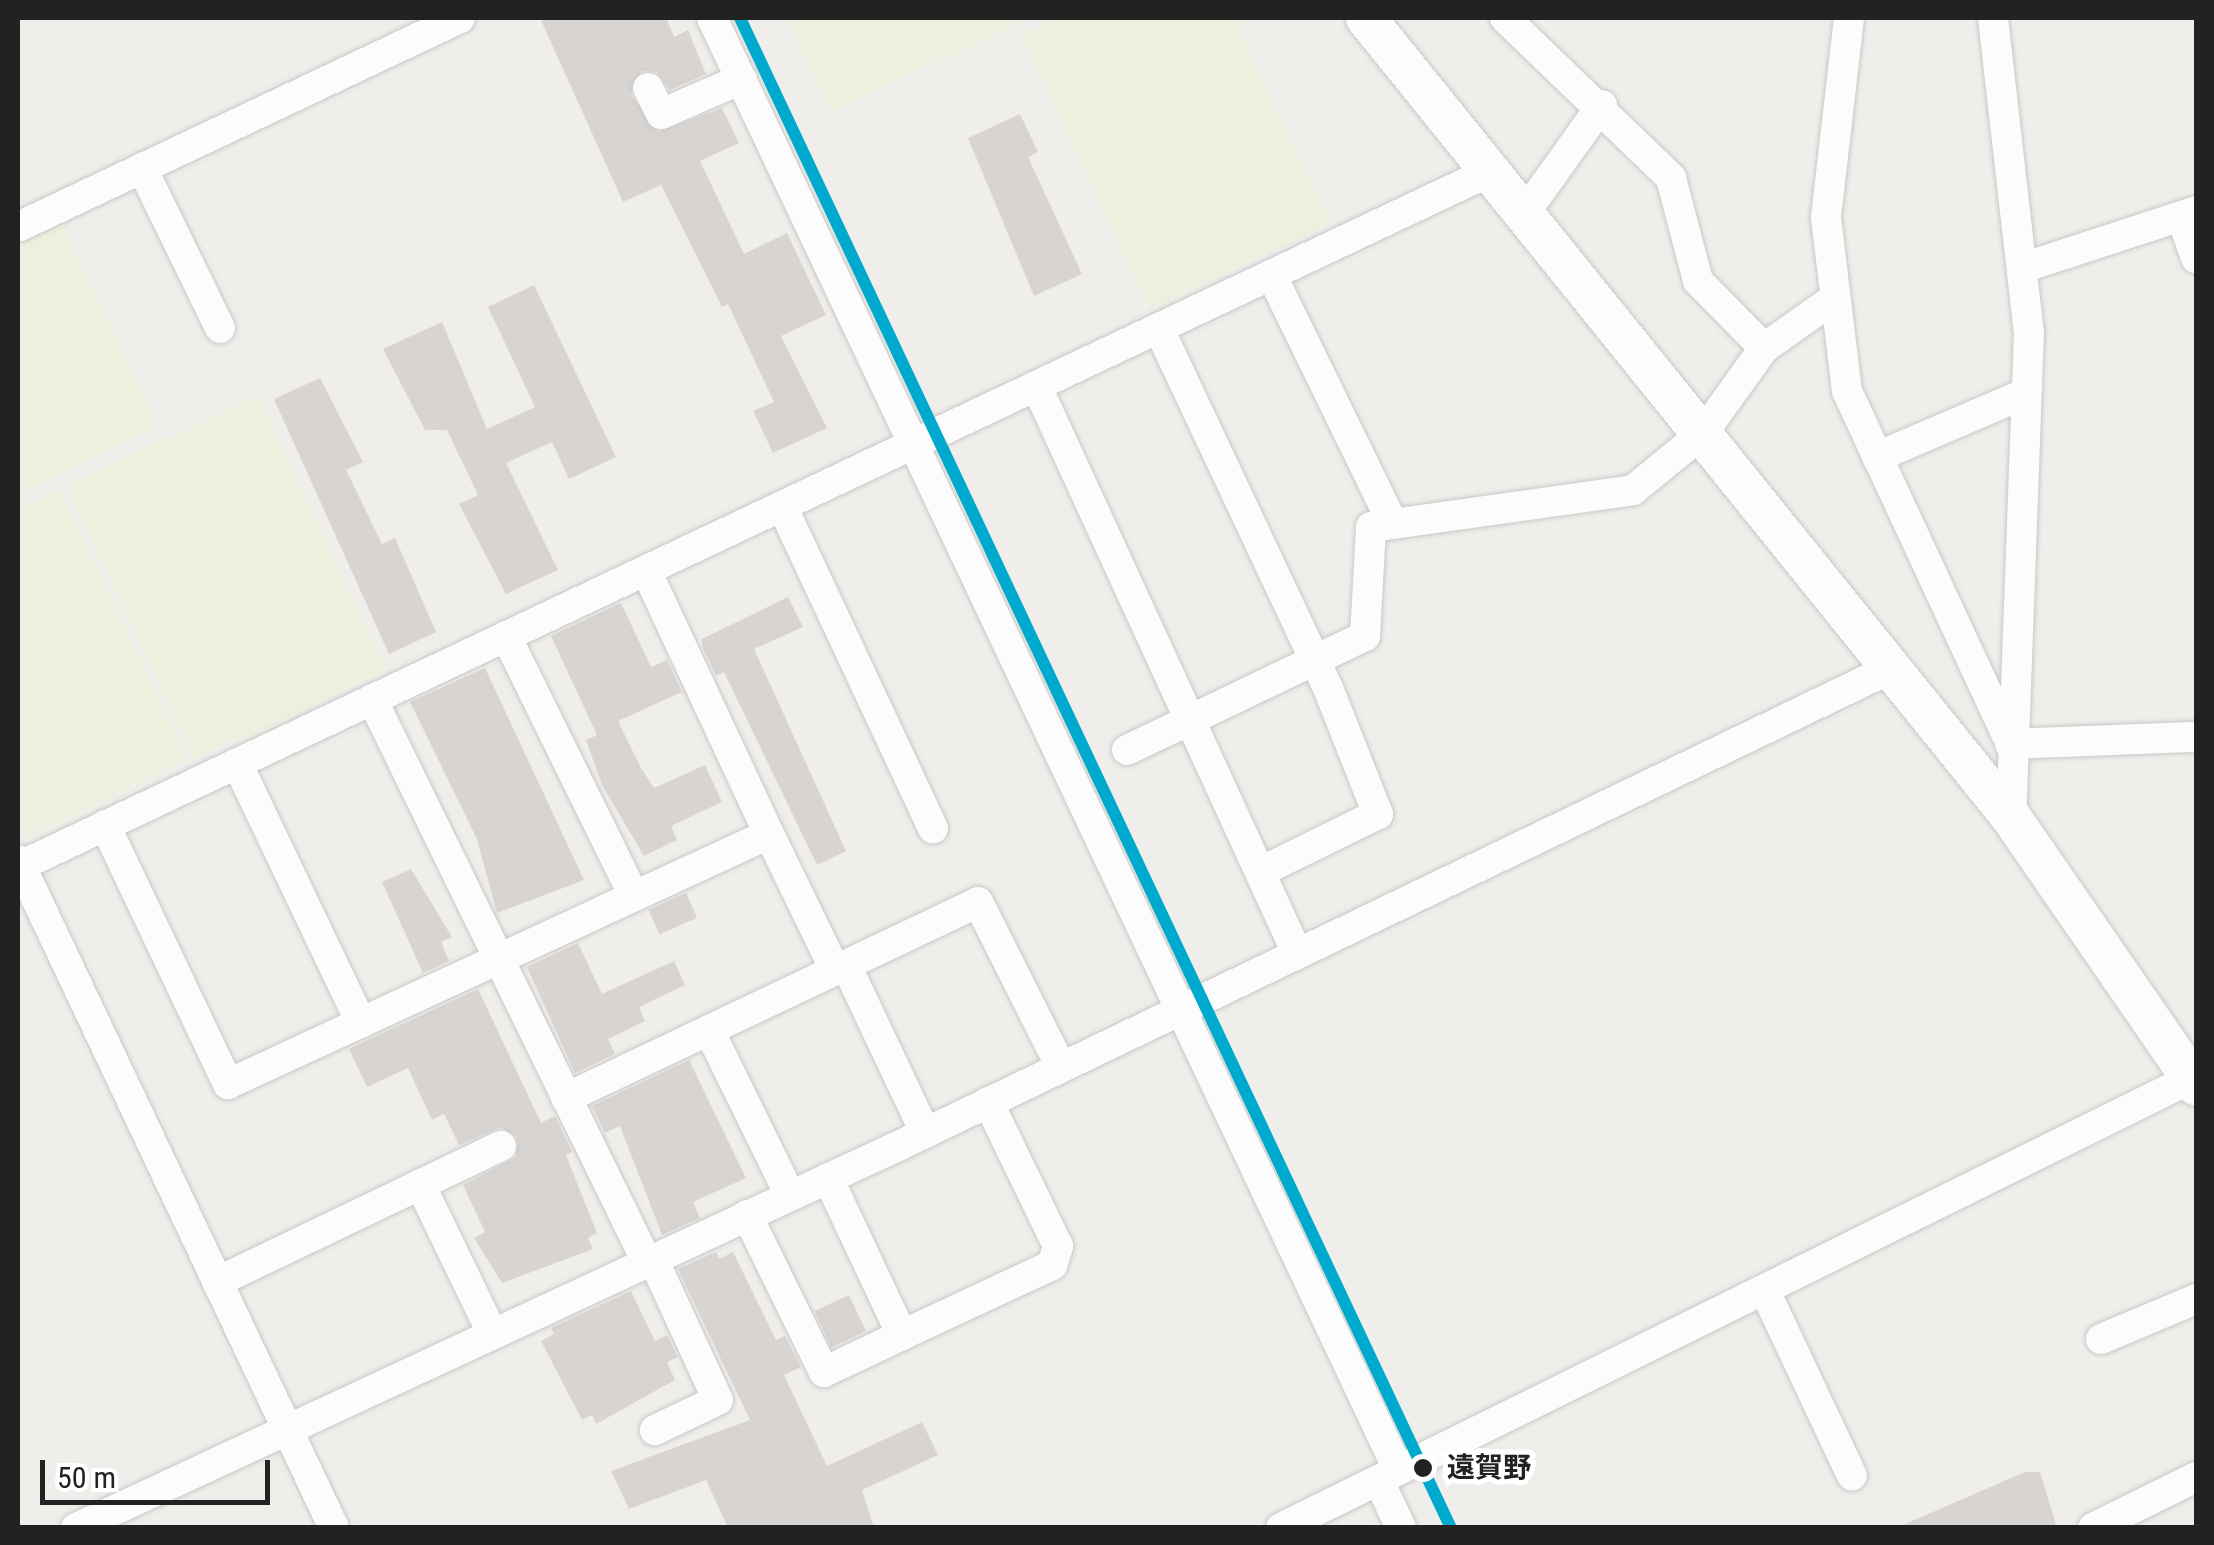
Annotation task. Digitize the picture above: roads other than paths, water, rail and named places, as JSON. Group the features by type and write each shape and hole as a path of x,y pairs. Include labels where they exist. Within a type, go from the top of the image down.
{"street":[{"path":"18,227 460,18"},
{"path":"712,18 1178,1010 1388,1474 1401,1528"},
{"path":"1281,1528 2194,1082 2011,816 1366,18"},
{"path":"1505,18 1602,105 1671,178 1698,281 1764,348"},
{"path":"1849,18 1826,218 1847,391 2010,744"},
{"path":"1993,18 2022,268 2026,393 2010,744 2011,816"},
{"path":"648,88 661,114 742,79"},
{"path":"1524,214 1602,105"},
{"path":"142,168 220,328"},
{"path":"334,1528 18,864 1489,172"},
{"path":"2022,268 2189,213 2196,258"},
{"path":"1272,276 1393,524"},
{"path":"1127,750 1365,636 1370,527 1634,490 1703,433 1764,348 1836,298"},
{"path":"1159,329 1315,661 1378,814 1260,872"},
{"path":"1037,387 1296,952"},
{"path":"1877,457 2026,393"},
{"path":"782,506 933,828"},
{"path":"646,570 769,834 925,1132"},
{"path":"506,636 634,896"},
{"path":"76,1528 790,1196 1894,667"},
{"path":"372,700 718,1400 655,1430"},
{"path":"2010,744 2196,737"},
{"path":"237,763 361,1023"},
{"path":"105,825 228,1084 769,834"},
{"path":"566,1098 978,902 1060,1066"},
{"path":"709,1030 790,1196"},
{"path":"747,1215 824,1372 902,1336 1052,1265 1058,1246 988,1102"},
{"path":"217,1282 501,1146"},
{"path":"828,1178 902,1336"},
{"path":"420,1184 492,1333"},
{"path":"1765,1291 1852,1476"},
{"path":"2101,1338 2196,1299"},
{"path":"2086,1522 2196,1477"}],"place":[{"name":"遠賀野","path":"1423,1468"}]}
